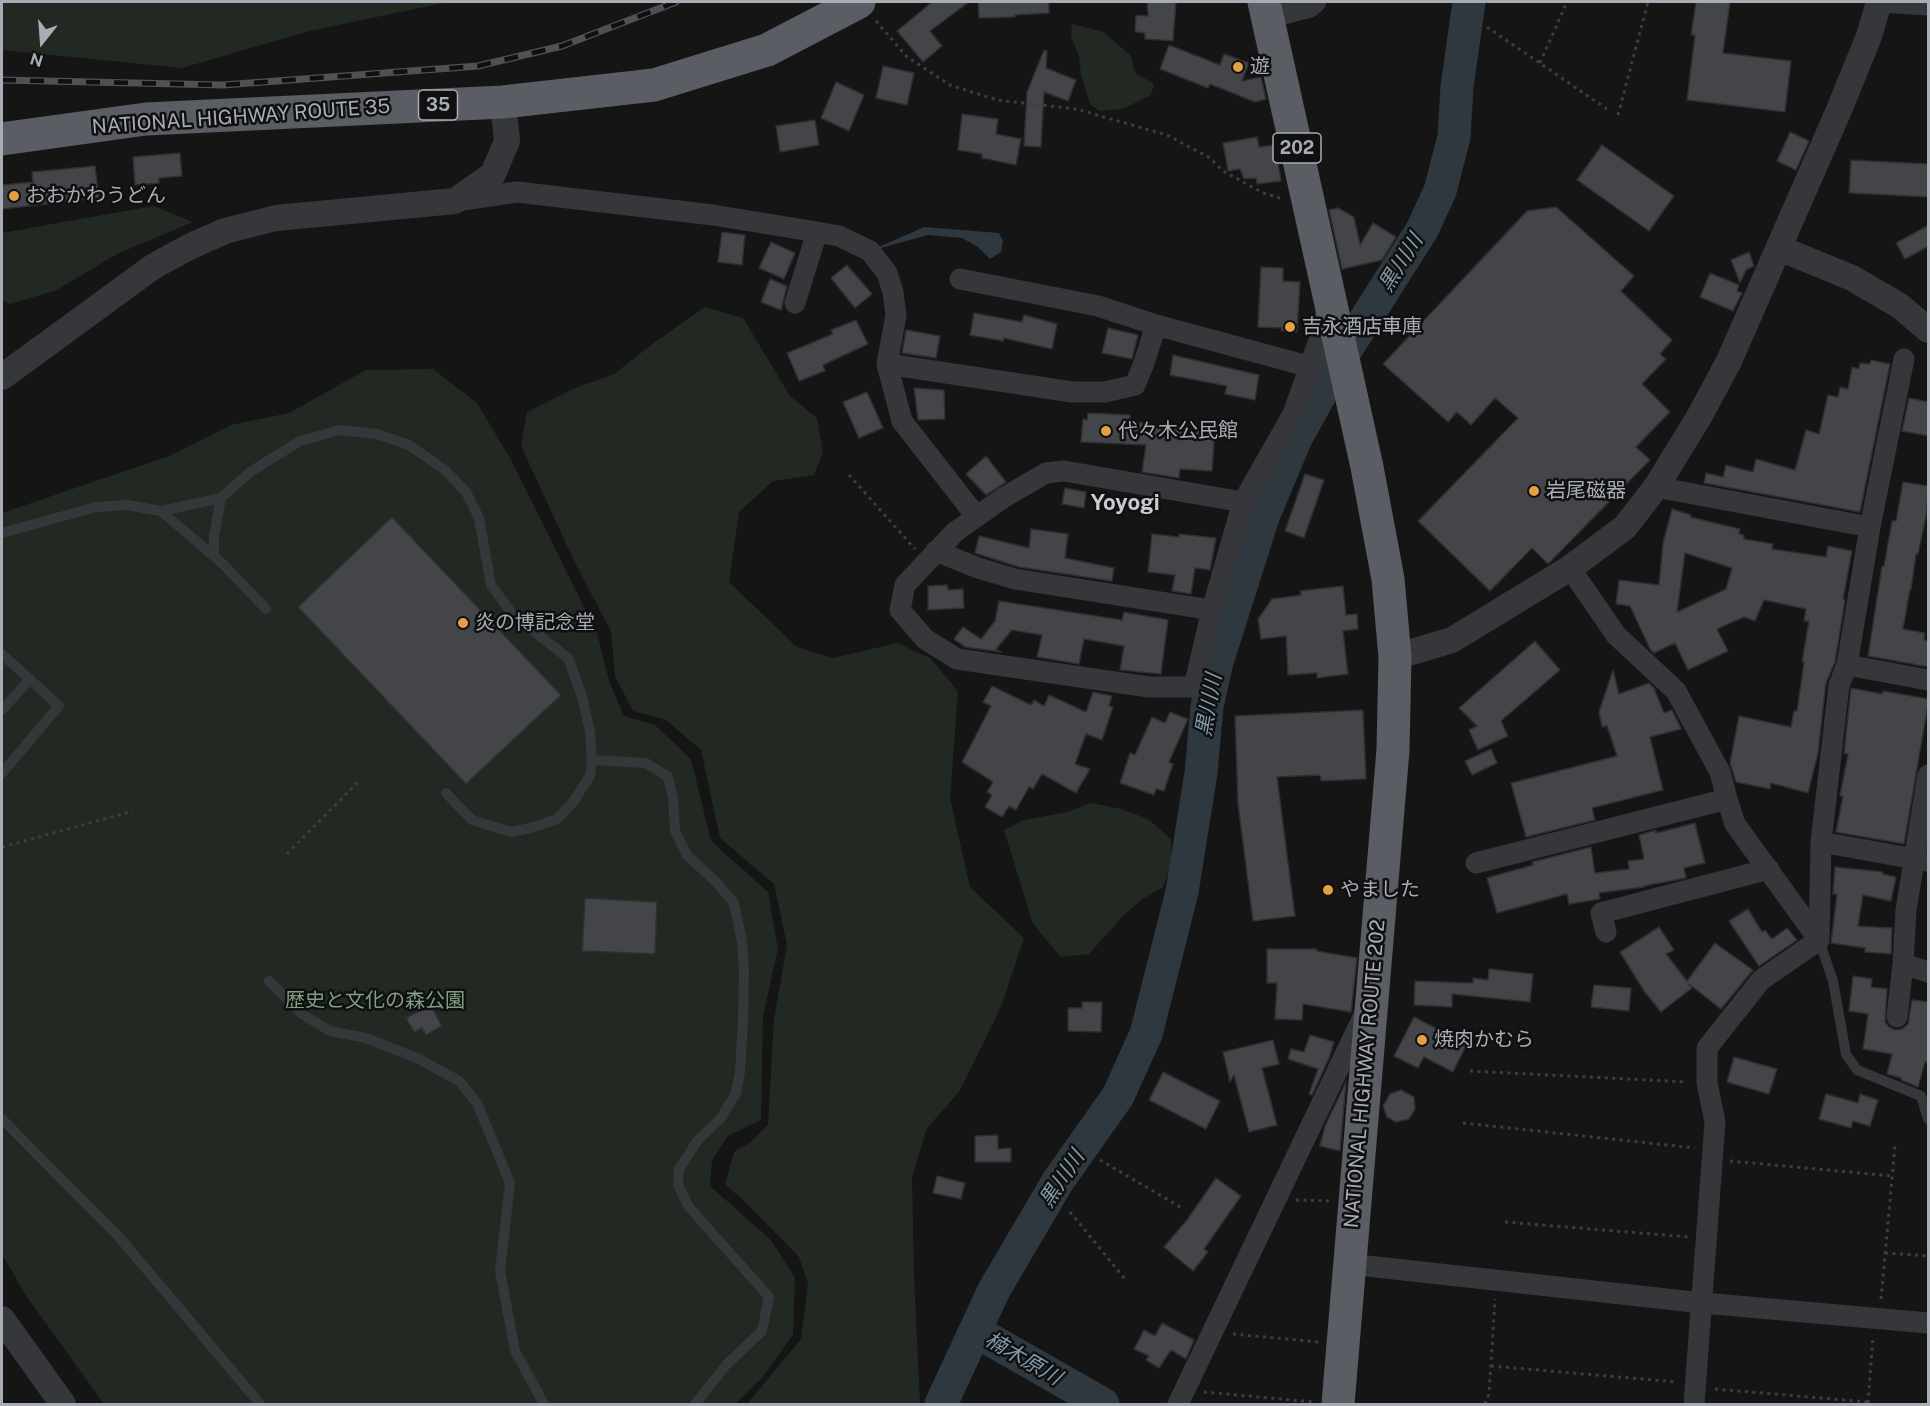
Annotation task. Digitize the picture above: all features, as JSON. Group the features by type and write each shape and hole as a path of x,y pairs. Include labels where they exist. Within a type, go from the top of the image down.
{"highway":[{"name":"NATIONAL HIGHWAY ROUTE 35","path":"2,139 146,119 503,102 654,85 766,50 865,8"},
{"name":"NATIONAL HIGHWAY ROUTE 202","path":"1266,10 1351,388 1388,579 1395,657 1393,750 1349,1264 1330,1404"}],"street":[{"path":"1266,10 1310,7 1316,2"},
{"path":"1395,657 1452,640 1570,568 1625,527 1656,486 1699,417 1729,361 1848,89 1869,36 1879,2 1929,5"},
{"path":"456,201 493,174 507,141 503,102"},
{"path":"2,377 154,266 225,231 276,218 456,201 517,192 713,215 839,236 870,252 887,273 893,292 896,315 887,364 902,421 976,516"},
{"path":"795,303 817,232"},
{"path":"1779,248 1852,278 1900,306 1929,330"},
{"path":"960,279 1098,306 1156,325 1311,367"},
{"path":"1243,502 1064,471 1046,473 976,516 927,552 905,585 900,610 925,639 957,659 1149,687 1194,687 1212,610 1243,502 1293,414 1324,326 1329,294"},
{"path":"887,364 1072,392 1105,392 1135,385 1156,325"},
{"path":"1819,939 1821,842 1839,685 1847,665 1870,527 1904,359"},
{"path":"1656,486 1870,527"},
{"path":"927,552 1015,579 1212,610"},
{"path":"1570,568 1616,634 1676,691 1720,772 1726,799 1736,824 1819,939"},
{"path":"1847,665 1929,680"},
{"path":"1898,1017 1906,910 1922,860 1929,775"},
{"path":"1476,863 1726,799"},
{"path":"1821,842 1922,860"},
{"path":"1606,932 1601,914 1769,869"},
{"path":"1701,1396 1703,1303 1715,1122 1707,1083 1707,1048 1761,980 1819,939"},
{"path":"1903,964 1929,972"},
{"path":"1185,1398 1372,999"},
{"path":"1349,1264 1703,1303 1929,1323"},
{"path":"2,1319 63,1404"}],"lane":[{"path":"2,533 96,507 127,505 161,511 221,498 250,472 300,441 340,430 377,434 409,446 445,470 466,492 479,518 491,585 513,615 568,658 584,705 590,732 592,760 590,776 573,802 556,819 511,832 472,820 446,794"},
{"path":"214,556 214,536 221,498"},
{"path":"161,511 214,556 266,609"},
{"path":"2,654 60,706 2,773"},
{"path":"2,710 30,680"},
{"path":"592,760 646,763 668,777 673,799 675,831 687,855 714,880 734,903 742,941 743,1022 740,1072 736,1093 721,1118 698,1140 679,1168 678,1185 689,1207 769,1297 762,1331 727,1365 695,1404"},
{"path":"1819,939 1833,981 1846,1054 1857,1070 1921,1096 1929,1119"},
{"path":"269,981 302,1014 330,1031 366,1038 419,1059 459,1081 477,1102 510,1183 500,1271 515,1351 544,1404"},
{"path":"2,1119 120,1238 260,1404"}],"path":[{"path":"1540,63 1566,2"},
{"path":"1618,115 1648,2"},
{"path":"865,8 907,57 950,85 997,100 1077,109 1167,135 1210,158 1223,171 1263,193 1310,207"},
{"path":"1487,27 1607,109"},
{"path":"849,474 927,552"},
{"path":"287,854 358,782"},
{"path":"2,848 133,811"},
{"path":"1470,1071 1692,1083"},
{"path":"1463,1123 1706,1149"},
{"path":"1881,1304 1895,1146"},
{"path":"1100,1160 1182,1208"},
{"path":"1722,1160 1892,1176"},
{"path":"1290,1200 1340,1201"},
{"path":"1070,1212 1125,1279"},
{"path":"1505,1222 1689,1237"},
{"path":"1885,1253 1929,1256"},
{"path":"1485,1404 1489,1394 1495,1295"},
{"path":"1701,1396 1868,1403 1874,1331"},
{"path":"1224,1334 1327,1343"},
{"path":"1491,1366 1677,1382"},
{"path":"1185,1398 1330,1404"}],"green space":[{"path":"2,2 448,2 310,31 182,68 2,50"},
{"path":"1072,24 1104,32 1131,56 1135,73 1154,84 1151,95 1123,109 1099,111 1090,104 1081,75 1079,56 1071,37"},
{"path":"153,206 193,222 117,254 57,290 10,304 2,300 2,233"},
{"path":"705,307 743,318 790,396 817,418 823,452 814,475 773,481 739,512 729,582 797,647 833,658 897,643 930,658 958,691 950,798 970,887 1024,938 1001,1007 959,1092 927,1128 912,1177 920,1404 747,1404 801,1339 808,1283 799,1257 725,1184 734,1152 751,1142 768,1124 774,1019 787,945 774,884 720,838 701,750 666,720 633,711 615,676 611,631 576,565 521,446 527,412 573,389 614,374"},
{"name":"歴史と文化の森公園","path":"433,369 477,403 510,458 597,633 609,681 624,716 655,725 691,759 711,841 768,892 778,949 763,1016 761,1120 728,1136 712,1160 710,1186 771,1240 795,1278 793,1335 763,1377 735,1404 104,1404 25,1294 2,1254 2,513 169,456 231,425 289,413 366,370"},
{"path":"1091,803 1121,809 1148,819 1171,839 1171,864 1163,887 1141,900 1124,915 1089,954 1061,957 1033,924 1004,830 1024,820 1067,812"}],"shaded area":[{"path":"924,227 999,233 1003,241 1001,252 990,259 978,247 962,238 928,235 870,251"}],"building":[{"path":"932,2 969,2 930,31 942,46 923,62 897,31"},
{"path":"978,2 1049,2 1049,13 979,18"},
{"path":"1147,2 1176,2 1173,41 1145,39 1145,33 1135,32 1136,15 1148,16"},
{"path":"1696,2 1730,2 1723,53 1791,61 1785,112 1687,100 1695,35 1691,35"},
{"path":"1169,45 1220,65 1224,54 1249,63 1242,81 1261,77 1266,99 1255,102 1210,84 1208,88 1160,69"},
{"path":"1044,50 1047,51 1046,68 1076,80 1068,101 1044,92 1041,147 1024,146 1027,92"},
{"path":"883,66 914,73 907,105 876,98"},
{"path":"836,82 864,95 849,131 821,118"},
{"path":"962,114 998,119 996,134 1021,139 1016,165 982,158 982,154 958,150"},
{"path":"815,120 819,145 780,152 776,126"},
{"path":"1790,132 1809,141 1796,170 1777,161"},
{"path":"1257,137 1259,147 1275,145 1281,181 1257,184 1256,178 1244,179 1240,169 1228,171 1223,143"},
{"path":"1602,145 1674,196 1649,231 1577,180"},
{"path":"180,153 182,176 159,178 159,183 135,185 133,157"},
{"path":"1851,160 1929,164 1929,197 1849,193"},
{"path":"95,166 99,198 2,209 2,185 33,182 32,172"},
{"path":"1556,207 1634,276 1621,291 1672,340 1660,354 1666,359 1642,384 1670,412 1636,447 1650,460 1548,564 1532,548 1490,591 1418,521 1518,418 1495,398 1471,425 1457,412 1448,422 1383,364 1527,211"},
{"path":"1338,208 1354,217 1360,245 1373,223 1396,237 1382,260 1342,269 1329,210"},
{"path":"1929,225 1929,246 1905,259 1896,243"},
{"path":"722,232 745,235 742,265 718,262"},
{"path":"771,242 795,253 784,279 759,268"},
{"path":"1749,252 1754,266 1746,270 1740,283 1731,260"},
{"path":"847,265 872,294 855,308 831,278"},
{"path":"1261,267 1283,268 1283,281 1300,282 1297,332 1281,331 1282,328 1258,327"},
{"path":"1710,273 1739,285 1737,291 1742,293 1733,311 1700,297"},
{"path":"770,279 787,286 781,310 761,302"},
{"path":"974,313 1022,322 1024,315 1057,324 1052,349 1004,338 1003,341 970,335"},
{"path":"856,320 868,344 823,365 825,371 799,381 787,353 833,334 831,330"},
{"path":"1108,328 1138,335 1132,359 1102,353"},
{"path":"906,330 940,336 936,358 902,353"},
{"path":"1173,355 1259,375 1255,400 1225,394 1227,386 1170,375"},
{"path":"1871,360 1890,364 1860,512 1704,483 1706,473 1723,477 1726,465 1753,472 1756,459 1795,470 1806,430 1819,434 1828,395 1838,397 1840,387 1848,389 1852,367 1859,369 1860,363 1870,364"},
{"path":"914,388 944,390 945,419 918,420"},
{"path":"867,392 883,428 859,438 843,402"},
{"path":"1909,398 1929,402 1929,436 1902,431"},
{"path":"1088,413 1130,415 1130,421 1192,430 1192,428 1215,430 1212,471 1180,469 1179,478 1142,472 1146,445 1081,442 1083,419 1087,420"},
{"path":"986,456 1006,482 986,495 966,474"},
{"path":"1305,474 1324,480 1304,538 1285,531"},
{"path":"1903,482 1929,486 1926,516 1918,554 1916,554 1903,629 1925,633 1924,640 1929,641 1929,667 1868,656 1882,566 1884,566 1892,521 1896,521"},
{"path":"1065,488 1086,492 1084,508 1062,504"},
{"path":"1672,509 1691,515 1690,517 1740,529 1739,534 1744,535 1744,539 1773,544 1772,549 1826,557 1828,546 1852,551 1835,662 1826,683 1818,753 1808,793 1771,783 1770,789 1736,782 1730,763 1739,716 1791,727 1794,711 1797,711 1804,662 1802,662 1809,621 1804,621 1806,609 1764,600 1755,621 1744,617 1717,629 1728,651 1688,670 1675,643 1654,653 1630,606 1616,604 1619,580 1659,585 1663,543","holes":["1685,553 1732,568 1726,589 1677,612"]},
{"path":"392,517 561,695 466,784 298,607"},
{"path":"1031,529 1068,534 1065,558 1114,568 1112,581 1019,567 975,553 979,536 1029,548"},
{"path":"1152,534 1216,538 1210,570 1195,568 1191,594 1172,591 1175,575 1148,572"},
{"path":"947,585 948,590 963,589 964,608 928,610 928,586"},
{"path":"1343,586 1346,615 1357,614 1358,629 1343,631 1348,674 1317,678 1317,673 1288,675 1286,636 1261,639 1258,619 1272,599 1301,595 1300,591"},
{"path":"999,601 1122,620 1124,612 1168,620 1161,674 1120,670 1124,646 1084,639 1079,664 1037,657 1042,635 1012,630 996,649 1001,652 965,647 954,639 963,627 981,639 995,621"},
{"path":"1535,641 1560,670 1501,721 1508,736 1478,750 1469,730 1477,726 1459,708"},
{"path":"1613,670 1619,694 1649,683 1654,688 1664,713 1672,710 1680,726 1681,729 1650,737 1663,790 1592,808 1595,820 1526,837 1511,783 1617,756 1607,726 1602,727 1599,712"},
{"path":"992,686 1031,705 1034,700 1044,706 1049,695 1086,712 1093,692 1112,696 1109,706 1113,707 1102,740 1086,734 1075,764 1090,769 1076,793 1042,774 1033,789 1029,787 1016,810 1009,806 1002,817 985,807 992,795 987,792 993,782 962,762 991,706 983,702"},
{"path":"1851,688 1929,699 1904,844 1836,832 1848,754 1844,753"},
{"path":"1363,710 1366,779 1321,781 1320,775 1277,777 1295,916 1253,921 1238,804 1235,716"},
{"path":"1170,712 1188,719 1169,762 1173,764 1164,791 1156,789 1154,795 1120,783 1130,753 1135,755 1152,717 1165,723"},
{"path":"1491,749 1497,763 1472,775 1465,761"},
{"path":"1695,823 1705,863 1684,868 1686,878 1599,893 1600,899 1569,904 1567,894 1497,913 1487,878 1533,865 1532,862 1591,847 1595,873 1629,869 1628,861 1644,859 1639,835"},
{"path":"1835,867 1883,872 1883,874 1896,877 1891,901 1863,895 1858,926 1892,928 1891,954 1865,952 1865,948 1831,943 1837,894 1833,894"},
{"path":"585,898 657,902 655,954 582,951"},
{"path":"1748,909 1762,932 1765,930 1772,939 1787,928 1797,940 1759,966 1729,921"},
{"path":"1659,927 1674,950 1666,954 1687,981 1715,943 1753,970 1721,1009 1689,984 1692,988 1661,1012 1644,991 1620,952"},
{"path":"1267,949 1317,949 1317,951 1357,958 1351,1012 1303,1004 1302,1020 1275,1019 1277,983 1267,983"},
{"path":"1489,969 1533,974 1530,1002 1452,994 1452,1007 1414,1005 1415,981 1473,983 1473,978 1488,980"},
{"path":"1853,976 1872,979 1871,987 1887,989 1885,1022 1895,1030 1902,1029 1908,1024 1912,1000 1929,1002 1929,1063 1925,1062 1918,1087 1887,1074 1892,1054 1863,1049 1868,1014 1849,1011"},
{"path":"1594,985 1631,988 1629,1011 1591,1007"},
{"path":"1082,1002 1102,1002 1101,1032 1068,1031 1068,1008 1082,1008"},
{"path":"426,1007 428,1010 432,1008 442,1026 426,1035 422,1028 414,1032 406,1018"},
{"path":"1414,1017 1467,1044 1453,1072 1424,1057 1418,1068 1394,1056"},
{"path":"1310,1035 1334,1042 1312,1095 1309,1094 1318,1069 1288,1059 1291,1049 1304,1052"},
{"path":"1273,1040 1279,1064 1262,1068 1277,1125 1249,1132 1234,1075 1230,1082 1223,1052"},
{"path":"1734,1057 1777,1069 1769,1094 1727,1082"},
{"path":"1163,1072 1220,1101 1206,1129 1149,1100"},
{"path":"1346,1082 1340,1151 1320,1146 1325,1126"},
{"path":"1401,1090 1414,1097 1415,1109 1409,1119 1396,1122 1387,1117 1383,1106 1390,1094"},
{"path":"1826,1094 1858,1103 1860,1094 1878,1100 1870,1126 1853,1121 1851,1128 1819,1119"},
{"path":"998,1135 998,1149 1011,1148 1011,1162 975,1162 975,1136"},
{"path":"937,1176 965,1183 961,1199 933,1193"},
{"path":"1216,1178 1241,1196 1204,1249 1208,1252 1193,1271 1164,1247 1187,1220"},
{"path":"1162,1323 1194,1340 1186,1359 1171,1350 1159,1368 1146,1360 1149,1356 1134,1349 1144,1330 1155,1336"}],"waterway":[{"name":"黒川川","path":"941,1404 994,1290 1058,1181 1118,1096 1146,1034 1182,892 1201,773 1207,706 1217,662 1263,517 1296,438 1337,364 1422,230 1440,191 1454,137 1457,87 1469,2"},
{"name":"楠木原川","path":"975,1331 1103,1404"}],"railway":[{"path":"2,80 223,85 478,66 562,46 676,2"}],"place":[{"name":"遊","path":"1238,67"},
{"name":"おおかわうどん","path":"14,196"},
{"name":"吉永酒店車庫","path":"1290,327"},
{"name":"代々木公民館","path":"1106,431"},
{"name":"岩尾磁器","path":"1534,491"},
{"name":"炎の博記念堂","path":"463,623"},
{"name":"やました","path":"1328,890"},
{"name":"焼肉かむら","path":"1422,1040"}],"district":[{"name":"Yoyogi","path":"1125,503"}]}
